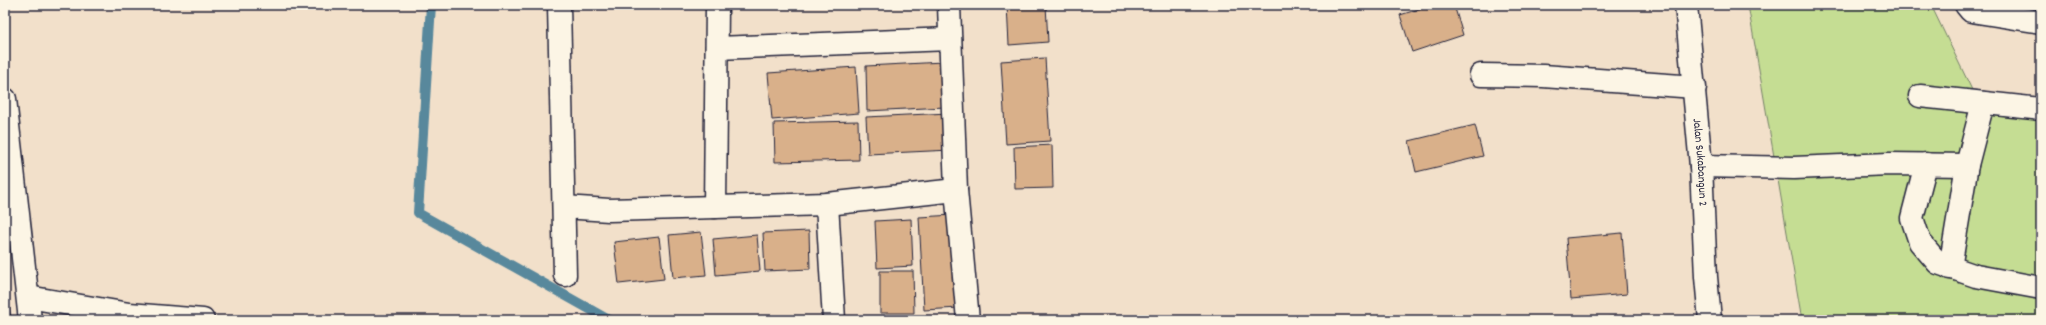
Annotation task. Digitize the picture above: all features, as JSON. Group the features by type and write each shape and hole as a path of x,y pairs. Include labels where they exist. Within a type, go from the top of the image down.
{"street":[{"path":"559,5 565,275"},
{"path":"715,207 717,5"},
{"path":"949,5 956,190 968,320"},
{"name":"Jalan Sukabangun 2","path":"1686,5 1695,87 1701,166 1706,277 1710,320"},
{"path":"1966,5 1971,11 2041,22"},
{"path":"717,48 950,39"},
{"path":"1481,75 1543,76 1695,87"},
{"path":"1920,96 2041,109"},
{"path":"5,99 30,320"},
{"path":"1950,268 1967,165 1983,103"},
{"path":"1701,166 1794,168 1926,164 1967,165"},
{"path":"1926,164 1912,218 1920,242 1938,264 1976,276 2041,288"},
{"path":"564,207 609,210 828,204 956,190"},
{"path":"828,204 834,320"},
{"path":"28,297 129,314 203,320"}],"green space":[{"path":"1748,5 1931,5 1973,92 2041,116 2041,320 1802,320"}],"building":[{"path":"1007,5 1046,5 1048,42 1009,45"},
{"path":"1432,5 1454,5 1463,35 1412,52 1400,15"},
{"path":"1045,58 1050,141 1006,144 1001,61"},
{"path":"943,62 945,107 867,111 866,66"},
{"path":"856,67 859,113 772,120 768,73"},
{"path":"949,113 951,150 868,154 866,117"},
{"path":"858,121 859,160 775,162 774,123"},
{"path":"1475,125 1483,156 1416,172 1409,141"},
{"path":"1052,145 1053,188 1015,189 1014,147"},
{"path":"954,215 959,308 924,310 919,217"},
{"path":"911,219 913,266 877,268 875,221"},
{"path":"809,231 810,269 765,271 763,233"},
{"path":"701,232 706,275 673,278 669,235"},
{"path":"1622,233 1627,294 1571,299 1566,238"},
{"path":"757,235 760,271 716,275 713,239"},
{"path":"659,237 664,279 619,284 614,242"},
{"path":"880,271 913,271 914,313 880,313"},
{"path":"5,293 7,293 11,320 5,320"},
{"path":"1617,316 1618,320 1591,320"}],"waterway":[{"path":"431,5 418,213 609,320"}]}
